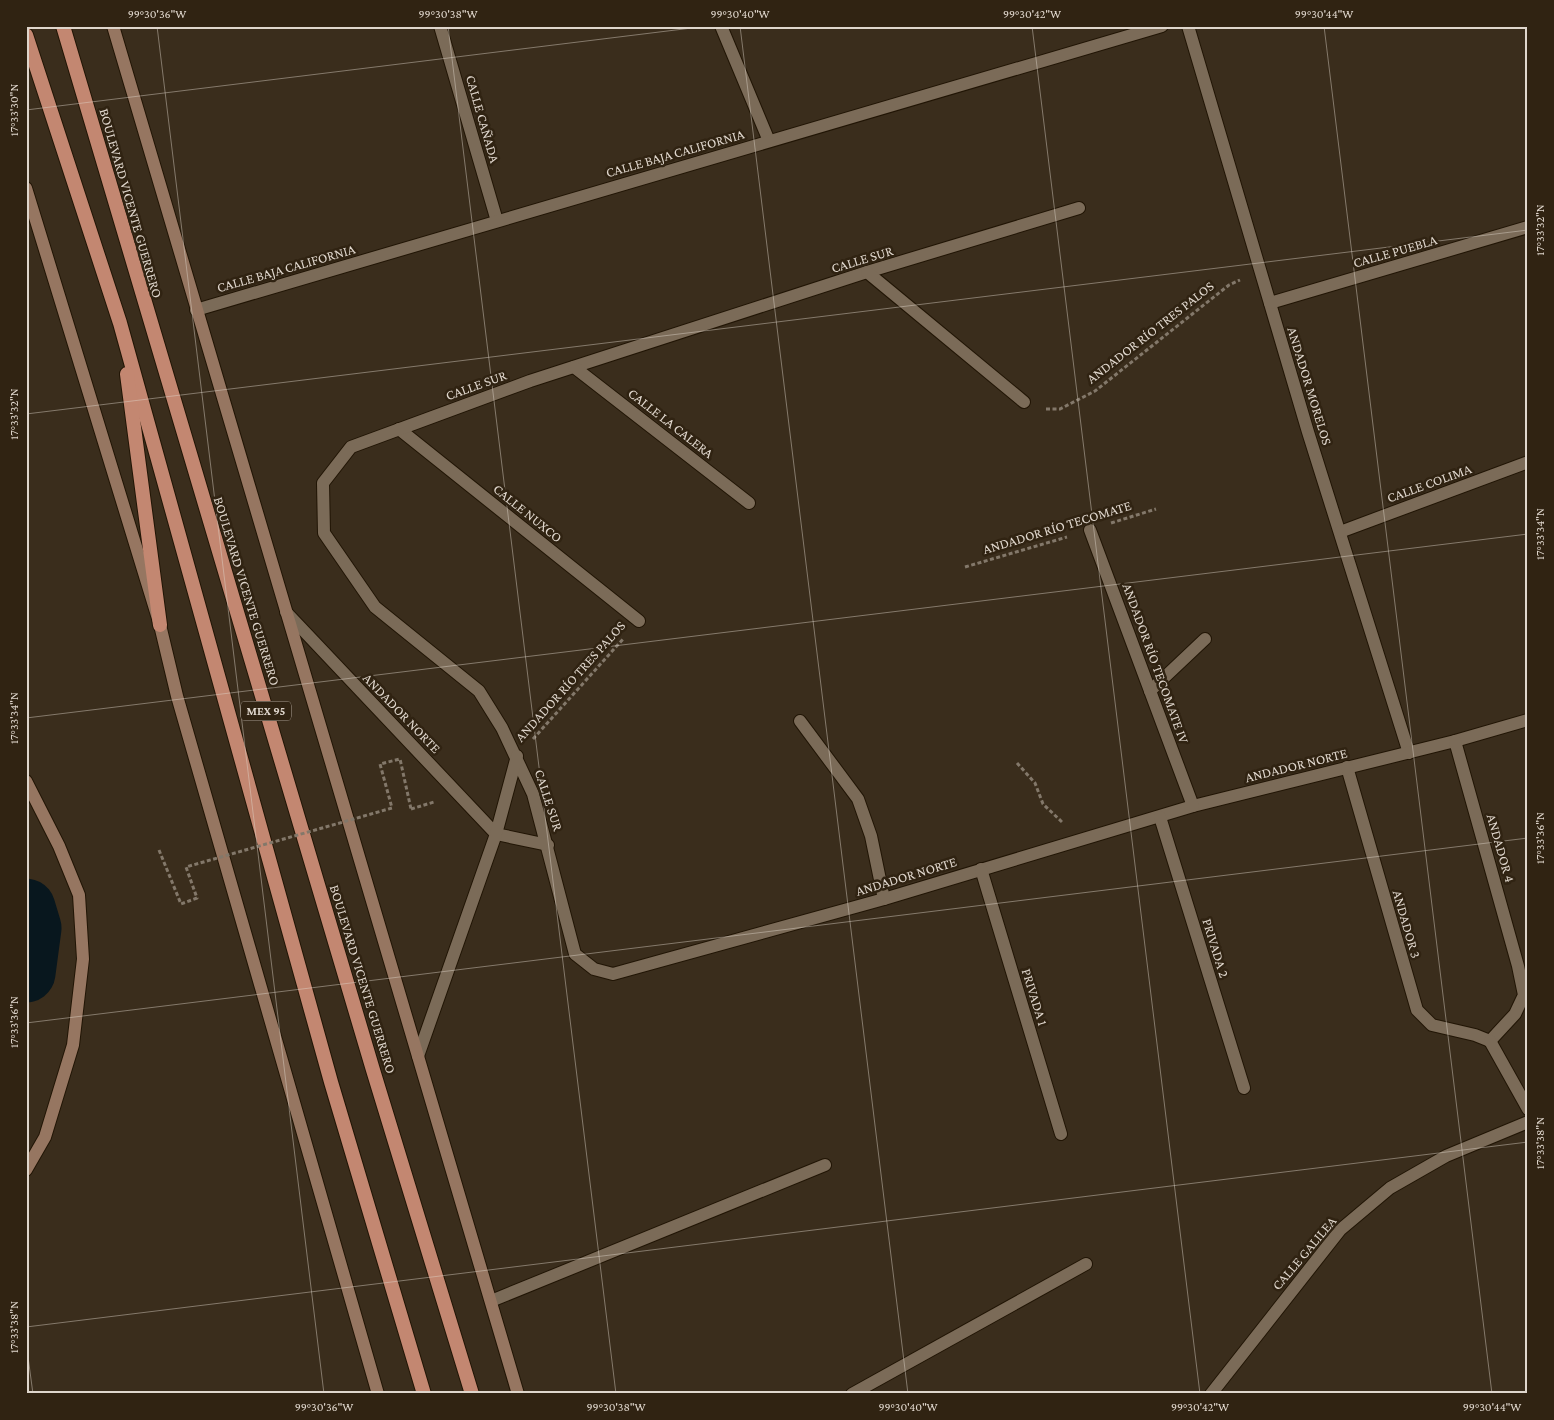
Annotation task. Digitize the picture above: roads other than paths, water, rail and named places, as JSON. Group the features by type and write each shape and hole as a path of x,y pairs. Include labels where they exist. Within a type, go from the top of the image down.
{"highway":[{"name":"BOULEVARD VICENTE GUERRERO","path":"63,26 276,748 472,1394"},
{"name":"MEX 95","path":"26,34 120,323 331,1082 424,1394"},
{"path":"120,323 160,625"}],"main road":[{"path":"113,26 518,1394"},
{"path":"26,188 160,625 177,696 378,1394"},
{"path":"26,781 59,846 79,895 84,959 73,1045 46,1137 26,1170"}],"street":[{"name":"CALLE CAÑADA","path":"440,26 497,221"},
{"path":"721,26 769,141"},
{"name":"CALLE BAJA CALIFORNIA","path":"196,310 1162,26"},
{"name":"ANDADOR MORELOS","path":"1188,26 1270,303 1409,753"},
{"name":"CALLE SUR","path":"548,845 533,794 517,756 479,691 375,607 324,533 323,484 351,447 574,367 868,272 1079,208"},
{"name":"CALLE PUEBLA","path":"1270,303 1528,227"},
{"path":"868,272 1024,402"},
{"name":"CALLE LA CALERA","path":"574,367 749,503"},
{"name":"CALLE NUXCO","path":"399,429 639,621"},
{"name":"CALLE COLIMA","path":"1340,532 1528,462"},
{"name":"ANDADOR RÍO TECOMATE IV","path":"1090,530 1193,806"},
{"name":"ANDADOR NORTE","path":"286,612 496,834"},
{"path":"1150,691 1205,639"},
{"name":"ANDADOR NORTE","path":"548,845 574,954 594,969 613,974 884,899 1193,806 1409,753 1528,720"},
{"path":"800,721 858,799 871,836 884,899"},
{"name":"ANDADOR 4","path":"1454,741 1518,966 1524,995 1515,1014 1490,1041"},
{"path":"418,1056 496,834 517,756"},
{"name":"ANDADOR 3","path":"1347,767 1417,1010 1432,1025 1475,1035 1490,1041"},
{"name":"PRIVADA 2","path":"1160,817 1244,1088"},
{"path":"496,834 548,845"},
{"name":"PRIVADA 1","path":"981,869 1060,1134"},
{"path":"1490,1041 1528,1109"},
{"name":"CALLE GALILEA","path":"1211,1394 1347,1224 1390,1188 1438,1161 1528,1122"},
{"path":"491,1301 825,1165"},
{"path":"852,1394 1086,1264"}],"waterway":[{"path":"26,908 32,928 26,973"}]}
